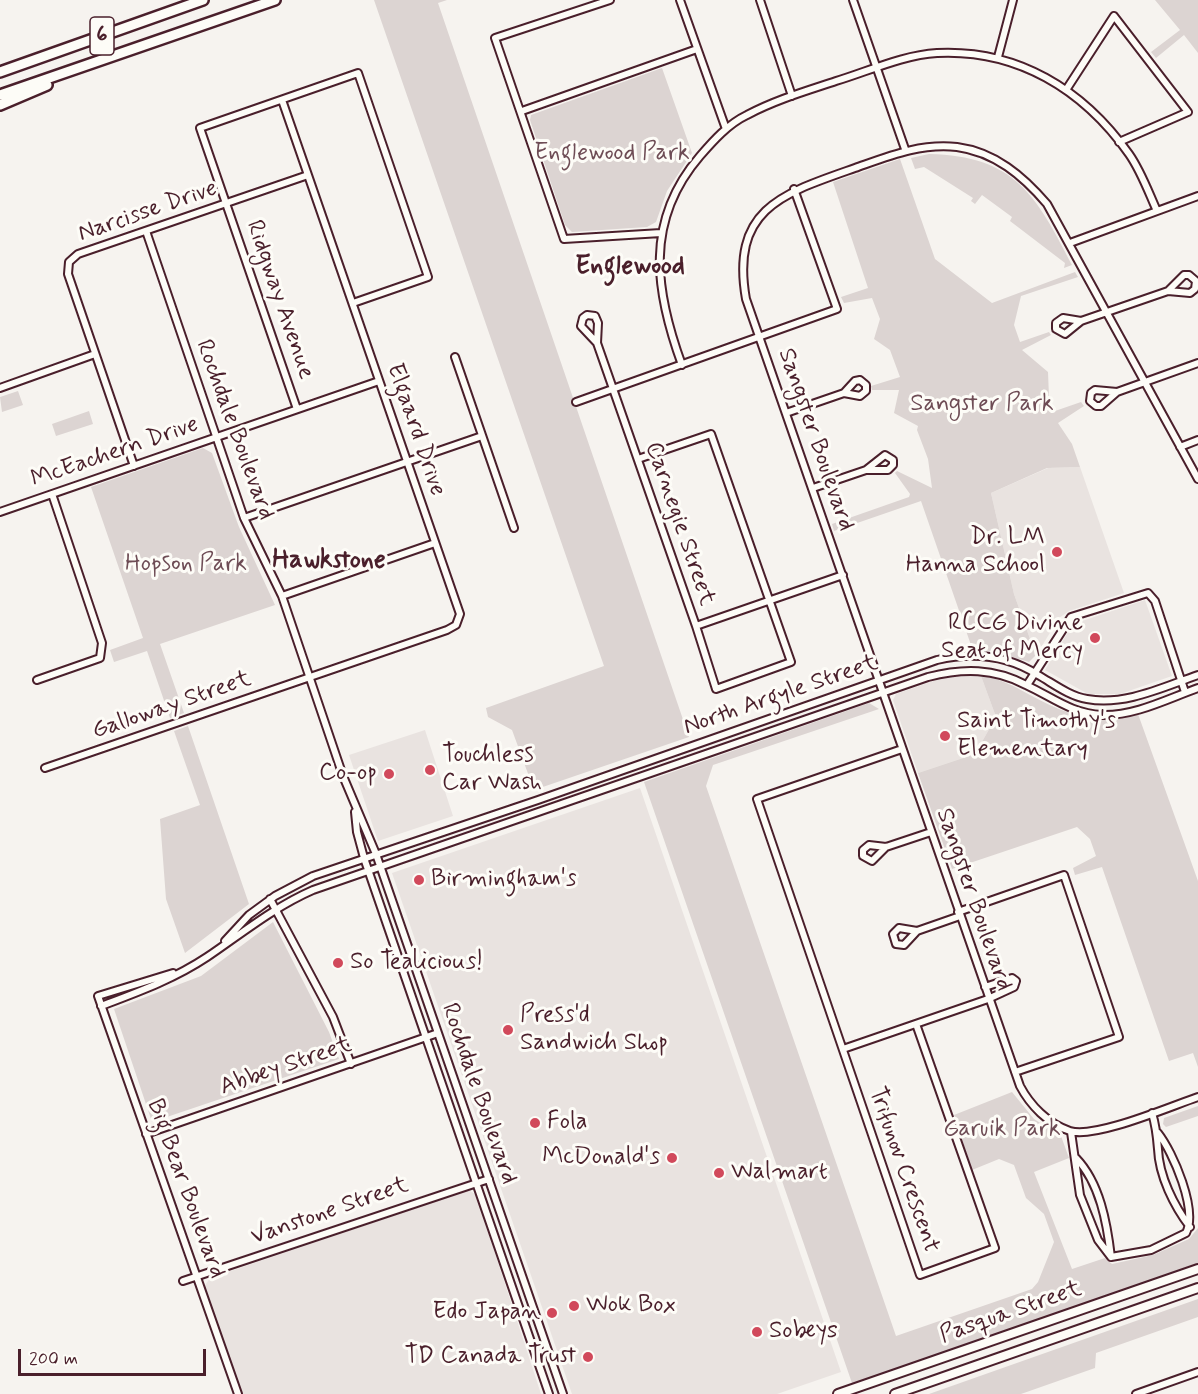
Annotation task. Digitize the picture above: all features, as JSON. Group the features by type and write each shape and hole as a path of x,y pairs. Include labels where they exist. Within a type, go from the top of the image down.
{"highway":[{"name":"6","path":"0,72 203,0"},
{"name":"6","path":"0,95 275,0"},
{"path":"0,105 76,70"}],"main road":[{"name":"Pasqua Street","path":"838,1394 1198,1269"},
{"name":"Pasqua Street","path":"895,1394 1198,1288"},
{"path":"850,1394 875,1381"}],"street":[{"path":"610,0 495,38 522,111 564,239 662,233"},
{"path":"680,0 726,129"},
{"path":"760,0 792,96"},
{"path":"853,0 905,149"},
{"path":"998,57 1013,0"},
{"path":"1066,90 1114,16 1188,112 1119,142"},
{"path":"522,111 697,50"},
{"path":"682,365 667,325 660,290 662,233 673,197 689,169 726,129 746,115 792,96 907,58 937,53 998,57 1025,66 1066,90 1085,105 1119,142 1142,177 1157,211"},
{"path":"282,100 358,73 428,277 353,303"},
{"name":"Elgaard Drive","path":"282,100 460,614 456,625 310,678"},
{"name":"Ridgway Avenue","path":"282,100 200,128 297,409"},
{"name":"Sangster Boulevard","path":"1071,1132 1034,1107 1025,1096 988,999 759,337 743,283 742,263 745,244 761,216 776,200 794,189 905,149 957,147 995,159 1015,171 1034,188 1047,204 1198,479"},
{"name":"Narcisse Drive","path":"134,466 68,274 69,262 78,254 308,175"},
{"path":"576,402 837,309 794,189"},
{"path":"1070,243 1198,196"},
{"name":"Rochdale Boulevard","path":"146,231 244,518 282,596 355,808 366,827 376,854 563,1394"},
{"path":"1081,321 1168,291"},
{"name":"Carnegie Street","path":"597,343 696,626 843,575"},
{"path":"0,388 95,354"},
{"path":"455,357 514,528"},
{"path":"1117,392 1198,363"},
{"name":"McEachern Drive","path":"0,512 379,381"},
{"path":"786,413 844,393"},
{"path":"638,459 711,434 791,662 716,689 696,626"},
{"path":"244,518 482,436"},
{"path":"1180,447 1198,441"},
{"path":"813,488 866,470"},
{"path":"37,680 99,658 102,643 52,494"},
{"path":"282,596 435,543"},
{"path":"1027,685 1071,617 1148,593 1155,601 1185,692"},
{"name":"North Argyle Street","path":"221,946 249,915 270,899 313,876 937,660 968,655 996,658 1035,672 1076,696 1104,700 1118,700 1198,675"},
{"name":"North Argyle Street","path":"221,946 276,909 313,890 928,677 964,670 996,674 1027,685 1058,704 1075,711 1100,715 1129,713 1198,688"},
{"name":"Galloway Street","path":"45,768 310,678"},
{"name":"Trifunov Crescent","path":"902,749 756,799 920,1275 995,1248 916,1024"},
{"name":"Rochdale Boulevard","path":"355,808 357,832 364,858 549,1394"},
{"path":"886,847 931,832"},
{"path":"917,931 1064,875 1119,1037 1015,1072"},
{"path":"270,899 333,1017 351,1064"},
{"path":"101,1006 157,986 207,957 221,946"},
{"name":"Big Bear Boulevard","path":"177,973 156,976 98,996 238,1394"},
{"path":"843,1049 988,999 1014,987 1016,981 1012,978 985,987"},
{"name":"Abbey Street","path":"146,1134 438,1033"},
{"path":"1111,1257 1098,1240 1089,1219 1076,1174 1076,1158 1071,1132 1094,1131 1198,1097"},
{"path":"1152,1113 1158,1133 1158,1151 1165,1179 1178,1212 1190,1227"},
{"path":"1111,1257 1150,1250 1186,1233 1190,1227 1191,1212 1183,1178 1172,1150 1158,1133"},
{"path":"1076,1158 1085,1168 1102,1208 1111,1257"},
{"name":"Vanstone Street","path":"183,1281 489,1179"},
{"path":"1136,1394 1198,1372"}],"shaded area":[{"name":"Dr. LM Hanna School","path":"1080,467 1124,593 1069,611 1059,618 1037,654 1014,594 991,493 1048,468"},
{"path":"1145,600 1172,676 1120,694 1088,694 1045,670 1073,624"},
{"name":"Saint Timothy's Elementary","path":"981,676 996,717 975,754 918,773 893,700 896,694 942,678"},
{"path":"425,730 453,816 378,841 349,755"},
{"path":"640,788 841,1372 777,1394 572,1394 392,873"},
{"path":"469,1190 476,1195 541,1394 242,1394 204,1287 210,1278"}],"green space":[{"path":"374,0 447,0 438,3 689,737 534,790 512,730 488,717 486,708 604,666"},
{"path":"1155,0 1198,0 1198,53 1184,35 1156,58 1151,52 1180,30"},
{"name":"Englewood Park","path":"662,68 692,153 667,191 656,222 647,227 572,232 565,225 530,120 531,115"},
{"path":"929,154 958,156 983,162 1003,172 1019,184 1047,218 1072,265 1064,268 1065,263 1010,221 1012,217 982,195 975,204 971,201 973,198 924,167 915,169 911,158"},
{"name":"Sangster Park","path":"900,159 935,259 992,303 1075,272 1078,277 1021,296 1014,325 1020,342 1049,332 1051,335 1022,350 1048,372 1049,397 1055,411 1081,402 1084,406 1058,423 1072,444 1080,467 1047,468 991,493 1014,594 1037,654 1029,662 996,652 972,648 921,501 834,531 832,524 909,497 910,494 895,473 897,471 932,488 928,459 917,430 918,426 894,413 899,390 872,390 871,386 900,377 890,350 874,339 880,319 872,298 844,303 841,297 868,288 833,182"},
{"path":"18,391 23,405 2,412 0,397"},
{"path":"89,411 93,424 56,436 52,424"},
{"name":"Hopson Park","path":"203,448 212,453 239,527 275,605 160,644 184,713 170,718 147,651 114,662 110,650 143,638 91,487"},
{"path":"981,676 1006,683 1057,708 1082,716 1108,718 1138,714 1198,881 1198,1067 1193,1053 1169,1061 1102,867 1075,875 1073,868 1096,856 1090,839 1077,827 952,869 918,773 975,754 996,717"},
{"name":"Garuik Park","path":"869,703 879,709 713,765 706,786 896,1336 1032,1289 1038,1282 1054,1242 1044,1214 1026,1198 1014,1165 999,1159 972,1170 954,1115 1012,1092 1034,1119 1061,1136 1069,1158 1034,1172 1072,1269 1105,1258 1112,1264 1153,1255 1189,1239 1198,1228 1198,1263 853,1386 644,782"},
{"path":"188,726 249,904 185,953 166,899 160,819 200,805 174,731"},
{"path":"273,922 329,1032 339,1059 152,1122 114,1009 201,976"},
{"path":"1198,1106 1198,1116 1166,1127 1163,1124 1164,1118"},
{"path":"1198,1299 1198,1317 1096,1353 1095,1368 1021,1394 929,1394"}],"place":[{"name":"Dr. LM Hanna School","path":"1057,552"},
{"name":"RCCG Divine Seat of Mercy","path":"1095,638"},
{"name":"Saint Timothy's Elementary","path":"945,736"},
{"name":"Touchless Car Wash","path":"430,770"},
{"name":"Co-op","path":"389,774"},
{"name":"Birmingham's","path":"419,880"},
{"name":"So Tealicious!","path":"338,963"},
{"name":"Press'd Sandwich Shop","path":"508,1030"},
{"name":"Fola","path":"535,1123"},
{"name":"McDonald's","path":"672,1158"},
{"name":"Walmart","path":"719,1173"},
{"name":"Wok Box","path":"574,1306"},
{"name":"Edo Japan","path":"552,1313"},
{"name":"Sobeys","path":"757,1332"},
{"name":"TD Canada Trust","path":"588,1357"}],"district":[{"name":"Englewood","path":"630,268"},
{"name":"Hawkstone","path":"329,562"}]}
